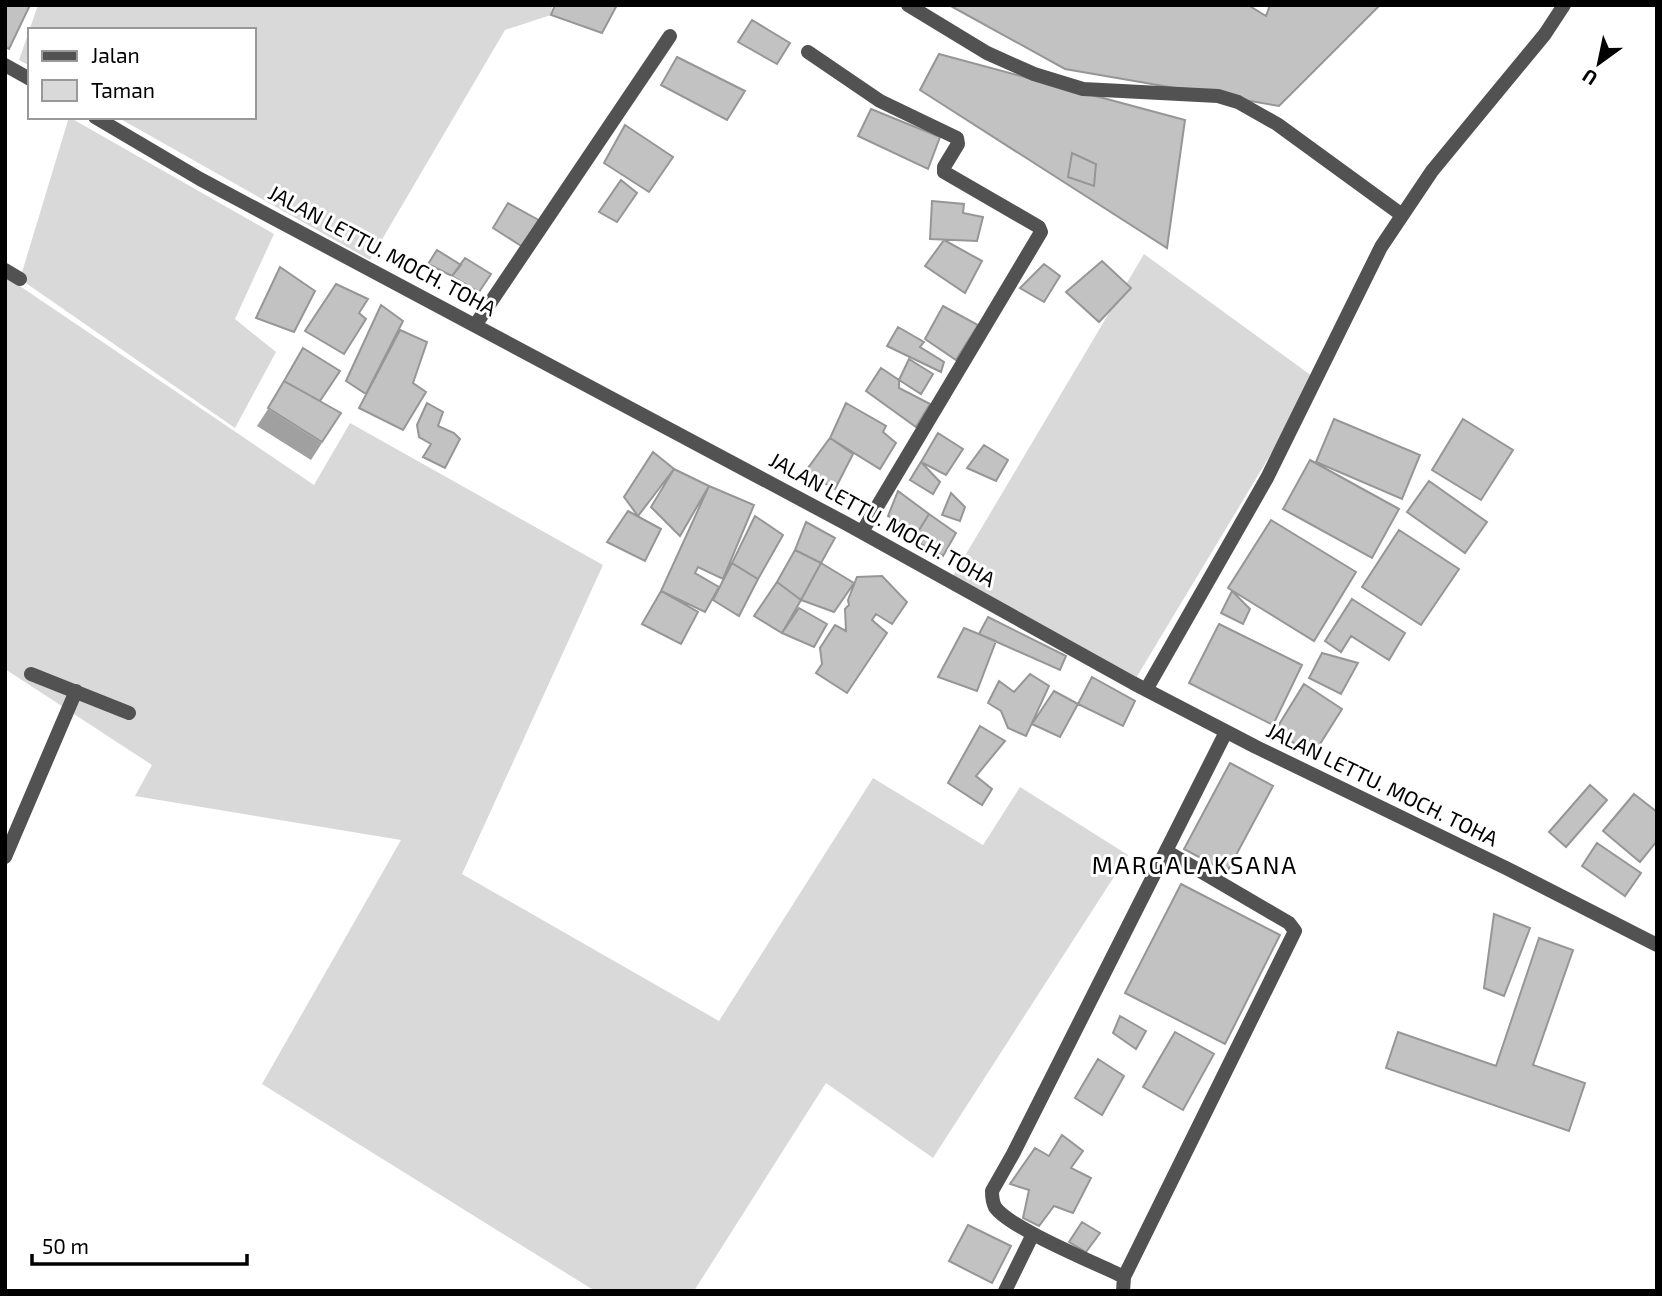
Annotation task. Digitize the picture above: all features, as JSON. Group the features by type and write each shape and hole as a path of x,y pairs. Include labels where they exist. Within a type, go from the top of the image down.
{"street":[{"path":"908,5 987,52 1034,75 1083,89 1218,96 1238,102 1277,124 1402,215"},
{"path":"1146,690 1266,478 1381,247 1432,171 1545,34 1563,5"},
{"path":"476,324 670,36"},
{"path":"808,52 880,101 957,138 958,144 944,167 944,172 1039,228 1041,232 862,532"},
{"path":"5,65 28,78"},
{"name":"JALAN LETTU. MOCH. TOHA","path":"98,119 200,179 862,532 1146,690 1657,945"},
{"path":"5,270 20,279"},
{"path":"31,674 129,713"},
{"path":"5,857 76,691"},
{"path":"1166,850 1289,923 1295,931 1124,1284 1005,1216 994,1206 992,1191 1226,732"},
{"path":"1005,1291 1033,1234"}],"green space":[{"path":"38,5 552,5 551,15 505,30 370,260 121,119 256,119 256,28 30,28"},
{"path":"28,34 28,65 19,60"},
{"path":"68,119 73,119 274,234 235,319 276,352 235,428 20,279"},
{"path":"1144,254 1316,379 1133,683 950,581"},
{"path":"5,276 314,485 350,423 603,565 462,874 719,1021 873,778 983,845 1020,787 1128,855 933,1158 826,1083 694,1291 595,1291 262,1084 401,840 135,796 152,765 5,669"}],"shaded area":[{"path":"268,409 322,443 311,460 257,426"}],"building":[{"path":"5,5 30,5 9,49 5,47"},
{"path":"555,5 617,5 602,33 551,15"},
{"path":"949,5 1248,5 1266,16 1270,5 1380,5 1279,106 1065,69"},
{"path":"752,20 790,43 777,64 738,42"},
{"path":"939,54 1185,120 1167,248 920,90"},
{"path":"677,57 745,91 727,120 661,85"},
{"path":"871,109 940,137 928,169 858,136"},
{"path":"625,125 673,157 649,192 604,163"},
{"path":"1072,153 1096,164 1094,186 1068,177"},
{"path":"621,180 637,193 617,222 599,212"},
{"path":"932,201 964,204 963,213 983,217 977,241 930,239"},
{"path":"508,203 544,223 526,249 493,228"},
{"path":"944,240 982,261 965,293 925,266"},
{"path":"437,250 461,265 452,276 428,264"},
{"path":"465,258 491,274 479,292 452,276"},
{"path":"1102,261 1131,288 1099,322 1066,292"},
{"path":"1044,264 1060,276 1044,302 1020,288"},
{"path":"280,267 315,291 294,332 256,318"},
{"path":"336,284 368,299 359,313 366,319 344,354 305,331"},
{"path":"381,305 403,321 366,394 346,381"},
{"path":"943,306 978,325 956,360 925,339"},
{"path":"898,327 924,342 920,347 944,362 941,372 887,346"},
{"path":"400,330 427,342 413,383 426,392 403,430 359,408"},
{"path":"303,348 340,371 320,401 284,381"},
{"path":"909,359 933,374 921,394 899,380"},
{"path":"881,368 899,380 899,388 930,404 916,427 866,391"},
{"path":"284,381 341,413 322,442 268,408"},
{"path":"427,403 443,412 438,426 454,433 460,439 445,468 423,457 431,444 419,437 417,425"},
{"path":"846,403 886,426 883,432 896,443 880,469 830,438"},
{"path":"1334,419 1420,455 1402,499 1316,462"},
{"path":"1463,419 1513,450 1481,500 1432,470"},
{"path":"938,433 963,449 946,475 921,462"},
{"path":"830,438 853,454 835,489 805,472"},
{"path":"984,445 1008,460 996,481 967,468"},
{"path":"653,452 674,469 638,516 624,497"},
{"path":"1310,460 1399,509 1372,558 1283,509"},
{"path":"921,462 940,482 933,494 910,480"},
{"path":"674,469 709,486 680,536 651,507"},
{"path":"1429,481 1487,522 1465,553 1407,512"},
{"path":"709,486 754,505 723,579 698,567 695,573 719,587 705,612 661,591"},
{"path":"898,491 929,514 918,532 888,516"},
{"path":"951,493 965,507 960,521 942,515"},
{"path":"628,511 661,529 645,561 607,542"},
{"path":"929,514 956,533 943,556 913,540"},
{"path":"755,516 783,535 758,579 732,563"},
{"path":"1271,520 1356,572 1314,641 1228,588"},
{"path":"806,522 835,538 821,563 795,550"},
{"path":"1399,530 1459,569 1421,625 1362,587"},
{"path":"795,550 821,563 801,600 777,582"},
{"path":"732,563 758,579 739,616 713,600"},
{"path":"821,563 854,583 834,612 801,600"},
{"path":"882,576 907,602 892,624 876,614 872,620 887,633 847,693 816,673 822,664 820,648 835,625 846,631 845,609 849,605 848,600 857,577"},
{"path":"777,582 801,600 782,633 754,616"},
{"path":"661,591 698,612 681,644 642,624"},
{"path":"1232,591 1250,609 1243,624 1221,613"},
{"path":"1352,599 1405,633 1389,660 1351,636 1341,652 1325,641"},
{"path":"799,608 827,624 814,647 782,633"},
{"path":"988,617 1066,656 1060,670 979,634"},
{"path":"1219,624 1302,665 1273,725 1189,683"},
{"path":"964,628 996,641 977,691 938,677"},
{"path":"1322,653 1358,663 1341,694 1309,678"},
{"path":"1030,674 1049,686 1026,736 1008,728 1001,711 988,703 999,681 1014,692"},
{"path":"1092,677 1135,701 1123,726 1078,704"},
{"path":"1304,684 1342,709 1313,755 1275,731"},
{"path":"1054,691 1078,704 1060,737 1032,724"},
{"path":"980,726 1005,741 976,776 992,789 982,805 948,783"},
{"path":"1230,763 1273,786 1227,872 1184,849"},
{"path":"1590,785 1607,800 1566,847 1549,832"},
{"path":"1634,794 1657,812 1657,841 1640,862 1603,831"},
{"path":"1597,843 1641,873 1625,896 1582,866"},
{"path":"1181,884 1280,935 1225,1044 1125,993"},
{"path":"1494,914 1530,928 1504,996 1484,988"},
{"path":"1539,938 1573,950 1533,1065 1585,1083 1569,1131 1386,1068 1398,1032 1496,1066"},
{"path":"1120,1016 1146,1031 1136,1049 1113,1033"},
{"path":"1175,1032 1214,1054 1183,1110 1143,1087"},
{"path":"1098,1059 1124,1076 1102,1115 1075,1098"},
{"path":"1062,1135 1083,1151 1071,1168 1091,1178 1073,1213 1054,1206 1039,1226 1023,1218 1029,1190 1010,1184 1035,1148 1049,1156"},
{"path":"1082,1222 1100,1233 1086,1252 1069,1242"},
{"path":"968,1225 1011,1246 992,1283 949,1261"}],"district":[{"name":"MARGALAKSANA","path":"1195,866"}]}
